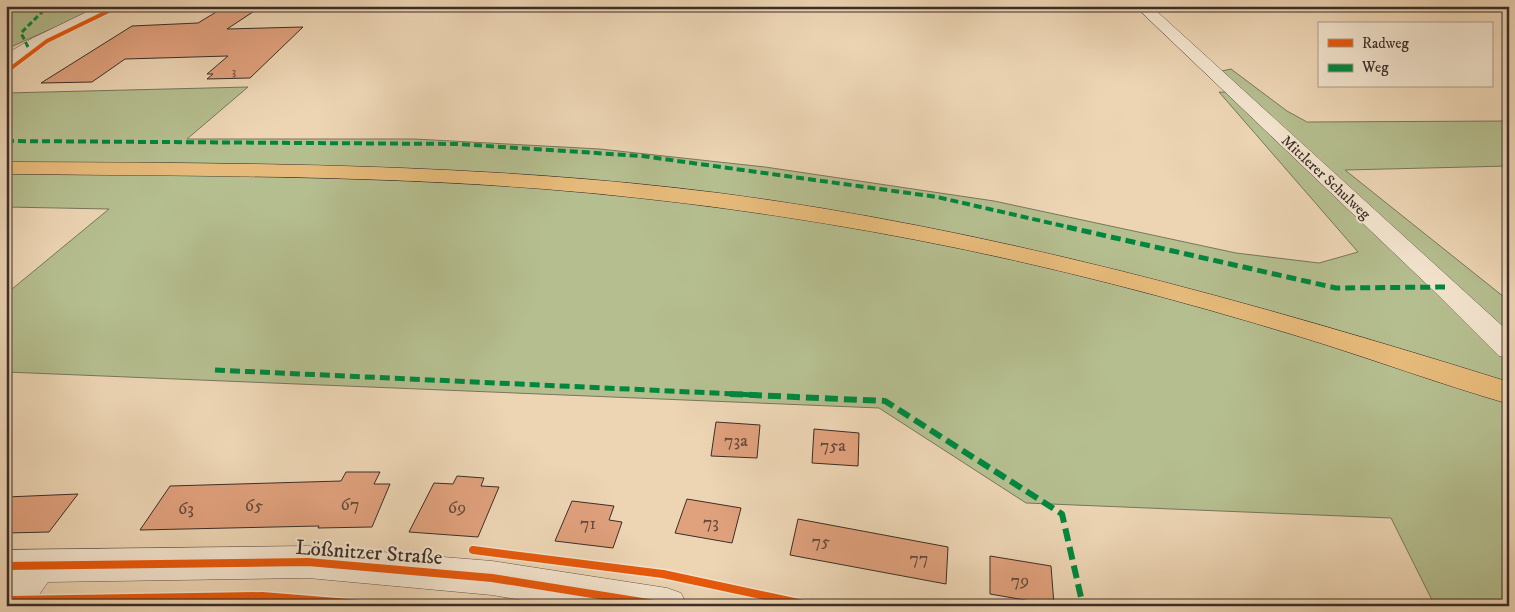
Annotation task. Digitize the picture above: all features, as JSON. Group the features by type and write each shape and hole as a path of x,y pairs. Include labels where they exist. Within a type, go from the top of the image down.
{"main road":[{"path":"6,168 327,172 530,180 629,189 790,209 892,226 1111,274 1314,331 1509,393"}],"street":[{"path":"6,61 39,41 111,6"},
{"name":"Mittlerer Schulweg","path":"1142,6 1445,287 1509,349"},
{"name":"Lößnitzer Straße","path":"22,565 308,562 492,578 668,606"},
{"path":"7,606 22,565"}],"green space":[{"path":"6,6 103,6 6,49"},
{"path":"1231,69 1287,111 1307,122 1509,121 1509,166 1345,170 1509,301 1509,606 1435,606 1391,518 1026,503 879,408 6,372 6,294 109,209 6,207 6,93 248,87 187,139 414,139 600,149 765,167 994,201 1236,253 1319,263 1358,252 1219,92 1240,93 1217,72"}],"building":[{"path":"226,6 262,6 227,29 303,27 250,78 207,79 213,74 207,74 228,56 125,59 92,82 41,83 132,26 198,23"},
{"path":"716,422 760,425 757,458 711,456"},
{"path":"814,429 859,433 858,466 812,463"},
{"path":"346,472 380,472 374,484 390,484 372,527 318,528 319,526 140,530 170,486 341,481"},
{"path":"457,476 484,478 481,486 499,487 478,537 409,532 434,483 453,484"},
{"path":"78,494 49,532 6,533 6,497"},
{"path":"687,499 741,508 732,543 675,533"},
{"path":"572,501 614,506 609,520 622,522 613,548 555,541"},
{"path":"798,519 948,547 946,584 790,555"},
{"path":"990,556 1051,566 1054,605 990,594"}],"marked path":[{"path":"28,47 21,33 48,6"},
{"path":"6,141 457,144 642,156 937,197 1336,288 1445,287"},
{"path":"215,370 885,401 1062,514 1083,606"}],"cycle path":[{"path":"6,72 47,41 119,6"},
{"path":"473,550 663,574 813,606"},
{"path":"6,566 308,562 492,578 667,606"},
{"path":"11,600 262,596 386,606"}]}
